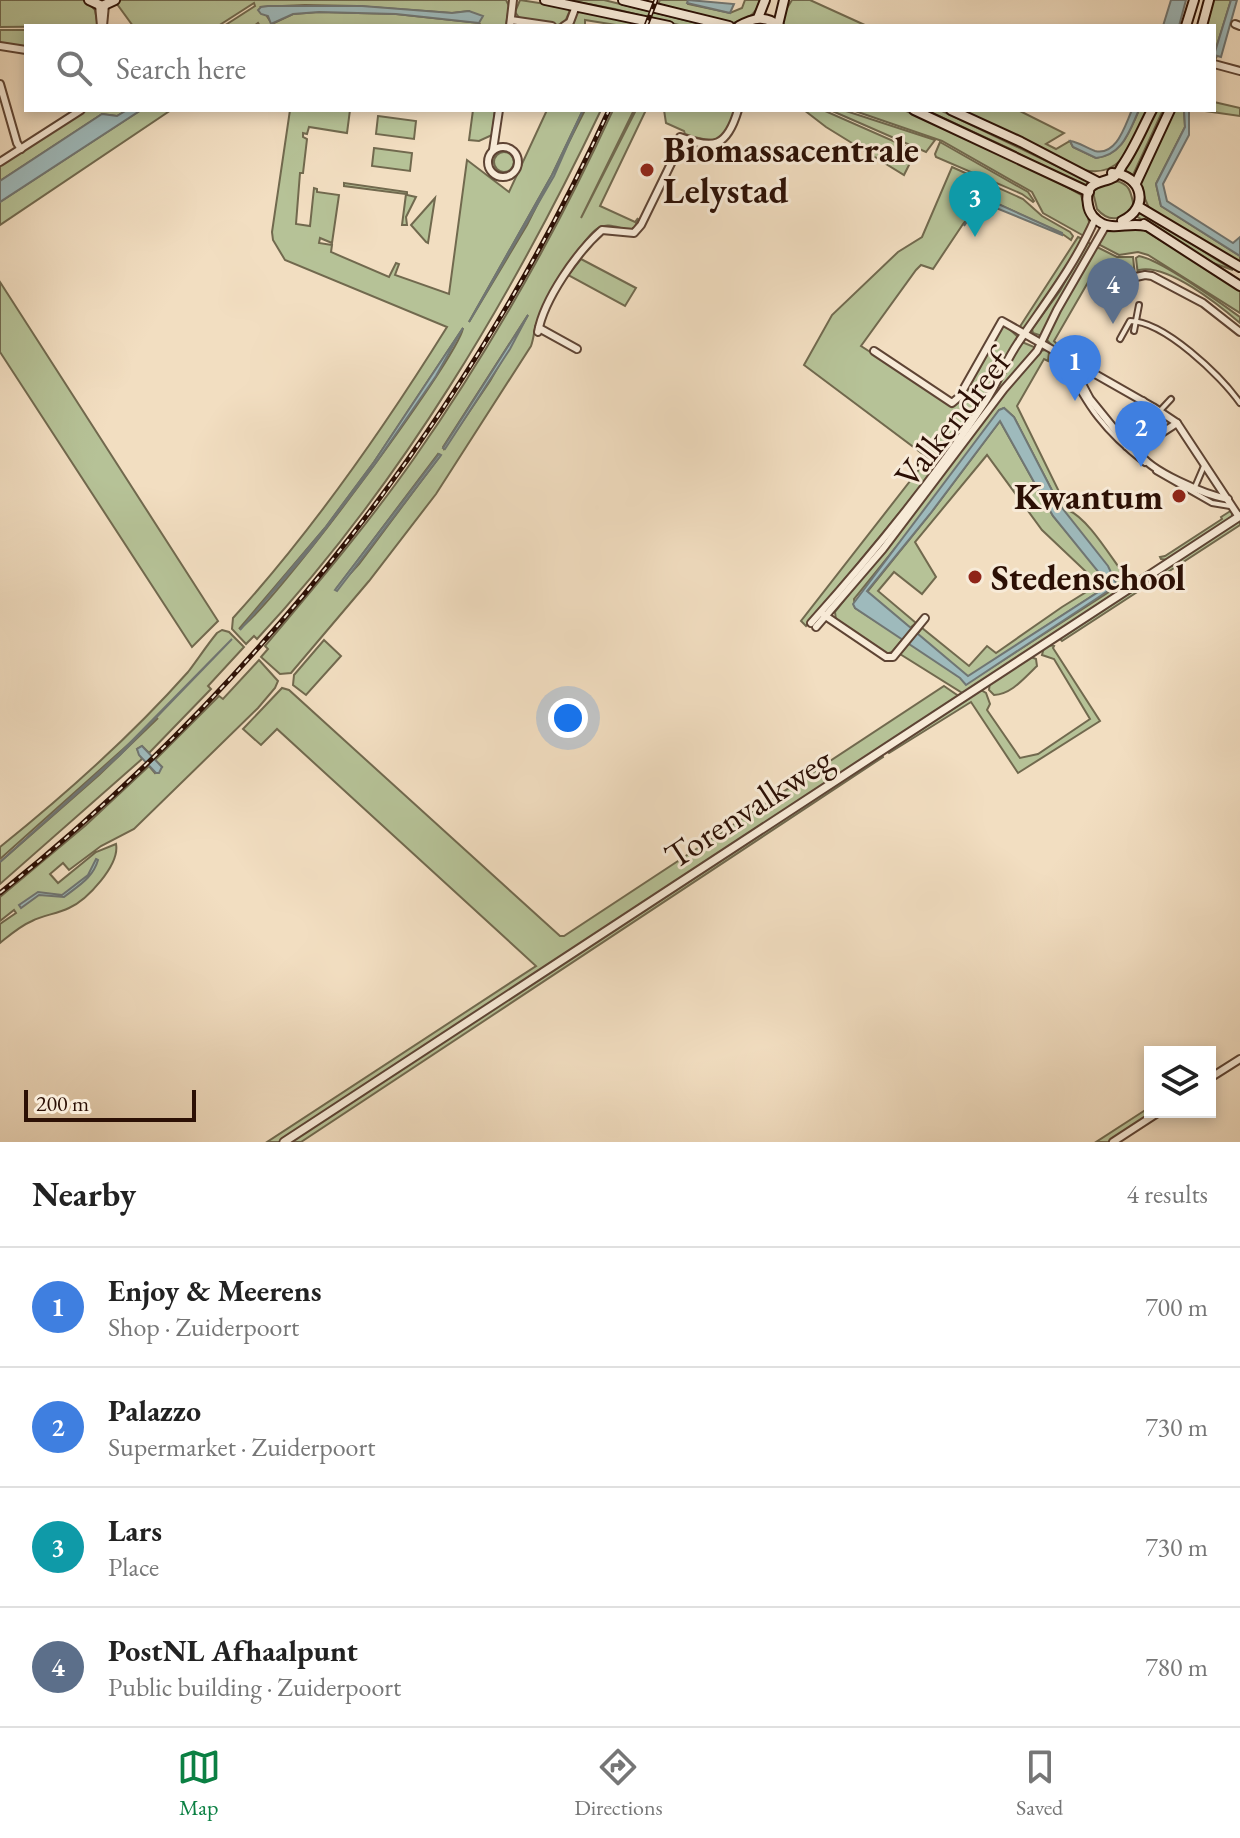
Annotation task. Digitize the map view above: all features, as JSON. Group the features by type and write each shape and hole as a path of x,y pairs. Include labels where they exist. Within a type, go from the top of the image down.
{"main road":[{"path":"89,0 115,0"},
{"path":"545,0 660,24"},
{"path":"623,0 713,24"},
{"path":"753,22 765,0"},
{"path":"778,24 784,0"},
{"path":"1187,24 1194,0"},
{"path":"1203,24 1209,0"},
{"path":"753,22 769,20 774,24"},
{"path":"918,112 1065,181 1088,195 1095,213 1108,224"},
{"path":"955,112 1097,179 1127,176 1136,183 1140,193 1140,204 1131,220"},
{"path":"1116,175 1151,112"},
{"path":"1136,183 1169,112"},
{"path":"1116,175 1133,186 1140,204 1156,216 1240,267"},
{"path":"1097,179 1088,195 1089,209 1095,219 1108,224 1131,220 1146,226 1240,286"}],"street":[{"path":"510,23 513,0"},
{"path":"102,24 103,2"},
{"path":"567,24 576,6"},
{"path":"0,46 24,50"},
{"path":"1216,65 1240,71"},
{"path":"0,84 21,149"},
{"path":"0,162 74,112"},
{"path":"493,151 503,146 513,149 519,164 514,173 505,177 492,172 488,159 493,151 499,112"},
{"path":"577,349 539,330 542,316 563,278 602,230 634,233 641,225 682,138 707,146 717,144 729,133 737,112"},
{"name":"Valkendreef","path":"823,614 960,439 987,399 1011,354 1063,281 1095,219"},
{"name":"Valkendreef","path":"813,625 883,549 996,398 1041,344 1057,310 1108,224"},
{"path":"1127,279 1123,287 1118,288 1098,275 1103,267 1108,267 1127,279 1145,275 1154,277 1203,303 1240,332"},
{"path":"1134,331 1139,305"},
{"path":"874,351 952,403 967,384 1002,321 1177,423 1240,516"},
{"path":"1120,339 1130,321 1136,321 1191,352 1212,369 1240,403"},
{"path":"1065,357 1095,416 1125,447 1164,477 1193,490 1228,499"},
{"path":"1075,363 1073,367 1078,382 1120,436 1143,401"},
{"path":"1078,382 1096,374"},
{"path":"1125,447 1171,399"},
{"path":"1177,423 1140,447 1138,451 1141,456 1212,503 1233,506"},
{"path":"1193,490 1205,463"},
{"name":"Torenvalkweg","path":"284,1142 1240,516"},
{"path":"823,614 886,657 893,657 925,618"},
{"path":"1216,1074 1240,1059"},
{"path":"1113,1142 1150,1118"}],"green space":[{"path":"0,0 86,0 95,10 98,24 24,24 24,27 0,27"},
{"path":"120,0 506,0 509,6 506,24 272,24 259,24 258,23 227,24 255,6 254,3 221,24 132,24 117,4","holes":["305,5 452,13 469,11 479,23 396,14 319,12 293,14 272,24 261,7"]},
{"path":"520,0 571,8 565,22 560,24 521,20 515,12"},
{"path":"567,0 604,0 701,24 675,24"},
{"path":"660,0 688,0 688,4 730,13 742,8 745,0 761,0 750,16 731,23 658,4"},
{"path":"792,0 810,0 863,24 782,24 781,18"},
{"path":"1213,0 1231,0 1216,49 1216,24 1206,24"},
{"path":"583,10 645,24 585,20 585,24 571,24 577,13"},
{"path":"0,30 24,30 24,47 0,43"},
{"path":"1216,102 1240,108 1240,116 1212,112 1216,112"},
{"path":"83,112 124,112 117,116 102,114 0,181 0,166"},
{"path":"138,112 168,112 0,225 0,202"},
{"path":"290,112 350,112 347,133 309,127 307,134 303,133 307,139 303,173 300,173 296,224 310,226 314,188 317,192 339,195 332,243 320,238 319,243 332,245 331,252 389,277 396,263 399,264 395,275 449,294 467,160 509,192 546,112 582,112 552,175 469,322 527,225 584,112 600,112 529,251 449,388 359,518 257,639 254,636 246,644 232,629 233,618 292,549 347,477 447,327 285,260 273,240","holes":["463,328 430,386 322,534 286,579 239,629 325,528 374,462"]},
{"path":"473,112 495,112 492,135 479,141 469,140"},
{"path":"612,112 633,112 581,218 635,112 645,112 600,206 635,222 638,218 634,230 602,226 583,244 541,313 531,346 436,494 369,581 291,673 280,674 261,657 268,649 265,646 342,553 415,457 471,373 546,244","holes":["528,315 490,381 444,449","438,454 440,456 359,564 336,589"]},
{"path":"664,112 735,112 724,135 712,140 685,134 666,123"},
{"path":"807,112 828,112 916,151 904,175"},
{"path":"835,112 849,112 935,140 926,152"},
{"path":"858,112 908,112 1045,175 1081,195 1090,225 1084,236 1043,213 1032,192 942,141"},
{"path":"930,112 944,112 1092,183 1087,189"},
{"path":"961,112 1022,112 1064,133 1046,144 1056,149 1070,141 1073,147 1096,158 1119,147 1138,112 1147,112 1132,145 1118,163 1109,169 1084,170"},
{"path":"1155,112 1162,112 1133,175 1124,170"},
{"path":"1171,112 1184,112 1185,127 1156,184 1161,206 1240,256 1240,265 1149,208 1139,185"},
{"path":"378,116 416,121 414,139 376,134"},
{"path":"940,142 1028,192 1034,201 936,157"},
{"path":"374,148 412,153 410,171 372,166"},
{"path":"500,152 508,152 514,162 508,172 500,172 494,166 494,158"},
{"path":"952,167 1023,199 1073,236 1071,240 985,198 933,269 921,265 916,270 861,346 954,406 1002,327 1006,326 1018,337 988,394 929,477 806,626 801,621 928,458 804,365 832,315 898,252 922,237"},
{"path":"1116,181 1127,187 1134,207 1120,217 1111,218 1097,209 1093,192 1098,186"},
{"path":"344,183 407,192 407,195 416,197 406,217 407,225 402,225 406,194 344,186"},
{"path":"435,198 428,243 411,225"},
{"path":"1140,211 1233,270 1213,263 1136,216"},
{"path":"1139,227 1240,289 1240,313 1148,255 1138,252 1119,255 1096,243 1107,230"},
{"path":"1078,237 1083,239 1061,280 1024,329 1019,328"},
{"path":"1087,241 1091,245 1042,336 1033,333 1032,329 1060,291"},
{"path":"1095,246 1117,257 1133,257 1135,276 1109,264 1098,265 1054,341 1057,344 1054,348 1047,340 1054,319"},
{"path":"1139,256 1162,265 1190,282 1240,317 1240,323 1178,279 1151,270 1139,270 1138,275 1136,258"},
{"path":"581,259 636,288 625,306 568,275"},
{"path":"0,282 218,621 192,647 0,352"},
{"path":"1022,342 1036,351 984,409"},
{"path":"1039,351 1049,352 1048,361 1044,359 1017,406 1068,510 1092,530 1126,577 1131,580 1137,578 964,694 900,654 909,643 966,684 1115,588 1059,504 1014,417 1004,408 999,410 930,505 854,599 855,608 903,639 892,652 886,654 836,620 835,612 940,479 1004,391"},
{"path":"1000,421 1053,516 1109,585 968,677 917,634 922,628 969,666 987,646 996,653 1099,584 1042,530 987,455 915,542 936,577 922,594 894,572 878,591 916,623 910,628 867,592"},
{"path":"1232,510 1228,520 1167,560 1161,559 1160,557"},
{"path":"1240,519 1240,525 1062,641 1060,639 1061,635"},
{"path":"222,630 229,632 244,647 208,686 211,689 149,753 142,746 137,749 142,759 0,884 0,862 158,718 0,859 0,847 121,741 188,672"},
{"path":"324,640 341,656 306,695 293,685 294,675"},
{"path":"1054,646 1100,721 1018,773 971,702 889,753 887,751 979,689 986,693 990,704 987,710 1020,758 1038,754 1090,719 1054,659 1042,655 1044,647"},
{"path":"1031,657 1036,659 1037,666 1017,685 1000,694 994,695 989,690 990,682"},
{"path":"259,660 278,681 258,708 134,829 101,846 69,870 63,863 50,874 58,883 96,852 116,844 113,862 93,890 76,904 28,923 0,943 0,924 16,913 14,910 0,921 0,897 86,825 149,766 155,773 162,767 155,760 219,696 223,699"},
{"path":"944,686 960,697 282,1142 267,1142 536,966 277,729 261,745 243,729 282,688 289,690 560,936 564,936"},
{"path":"882,754 883,757 301,1142 290,1142"},
{"path":"1144,1111 1145,1118 1108,1142 1096,1142"}],"water":[{"path":"688,0 734,4 730,13 687,3"},
{"path":"1171,0 1186,0 1180,24 1164,24"},
{"path":"1231,0 1237,0 1221,57 1216,56"},
{"path":"268,6 362,6 452,13 469,11 483,16 479,23 396,14 319,12 293,14 271,24 268,16 258,10"},
{"path":"124,112 138,112 0,202 0,181 102,114 117,116"},
{"path":"582,112 554,176 469,322 552,175"},
{"path":"1131,112 1138,112 1124,141 1105,156 1096,158 1073,147 1070,141 1103,151 1119,138"},
{"path":"1184,112 1189,112 1189,135 1163,184 1167,201 1233,243 1240,237 1240,256 1161,206 1156,184 1185,127"},
{"path":"985,198 1062,235 984,203 978,206 964,226 974,207"},
{"path":"528,315 510,349 443,448"},
{"path":"463,328 436,376 375,464 310,549 240,630 325,528 374,462"},
{"path":"1004,408 1014,417 1059,504 1108,566 1117,585 966,685 853,604 999,410","holes":["1000,421 1053,516 1109,585 968,676 867,591"]},
{"path":"439,454 441,455 335,590"},
{"path":"232,639 120,755 0,862 119,754"},
{"path":"142,746 162,767 159,773 139,755 137,749"},
{"path":"96,859 96,866 89,877 64,897 39,895 21,908 19,905 38,892 62,895 88,875"}],"railway":[{"path":"647,24 656,0"},
{"path":"0,893 95,812 186,725 271,634 350,537 424,436 492,331 554,222 608,112"}],"place":[{"name":"Biomassacentrale Lelystad","path":"647,170"},
{"name":"Lars","path":"975,237"},
{"name":"PostNL Afhaalpunt","path":"1113,324"},
{"name":"Enjoy & Meerens","path":"1075,401"},
{"name":"Palazzo","path":"1141,467"},
{"name":"Kwantum","path":"1179,496"},
{"name":"Stedenschool","path":"975,577"}]}
